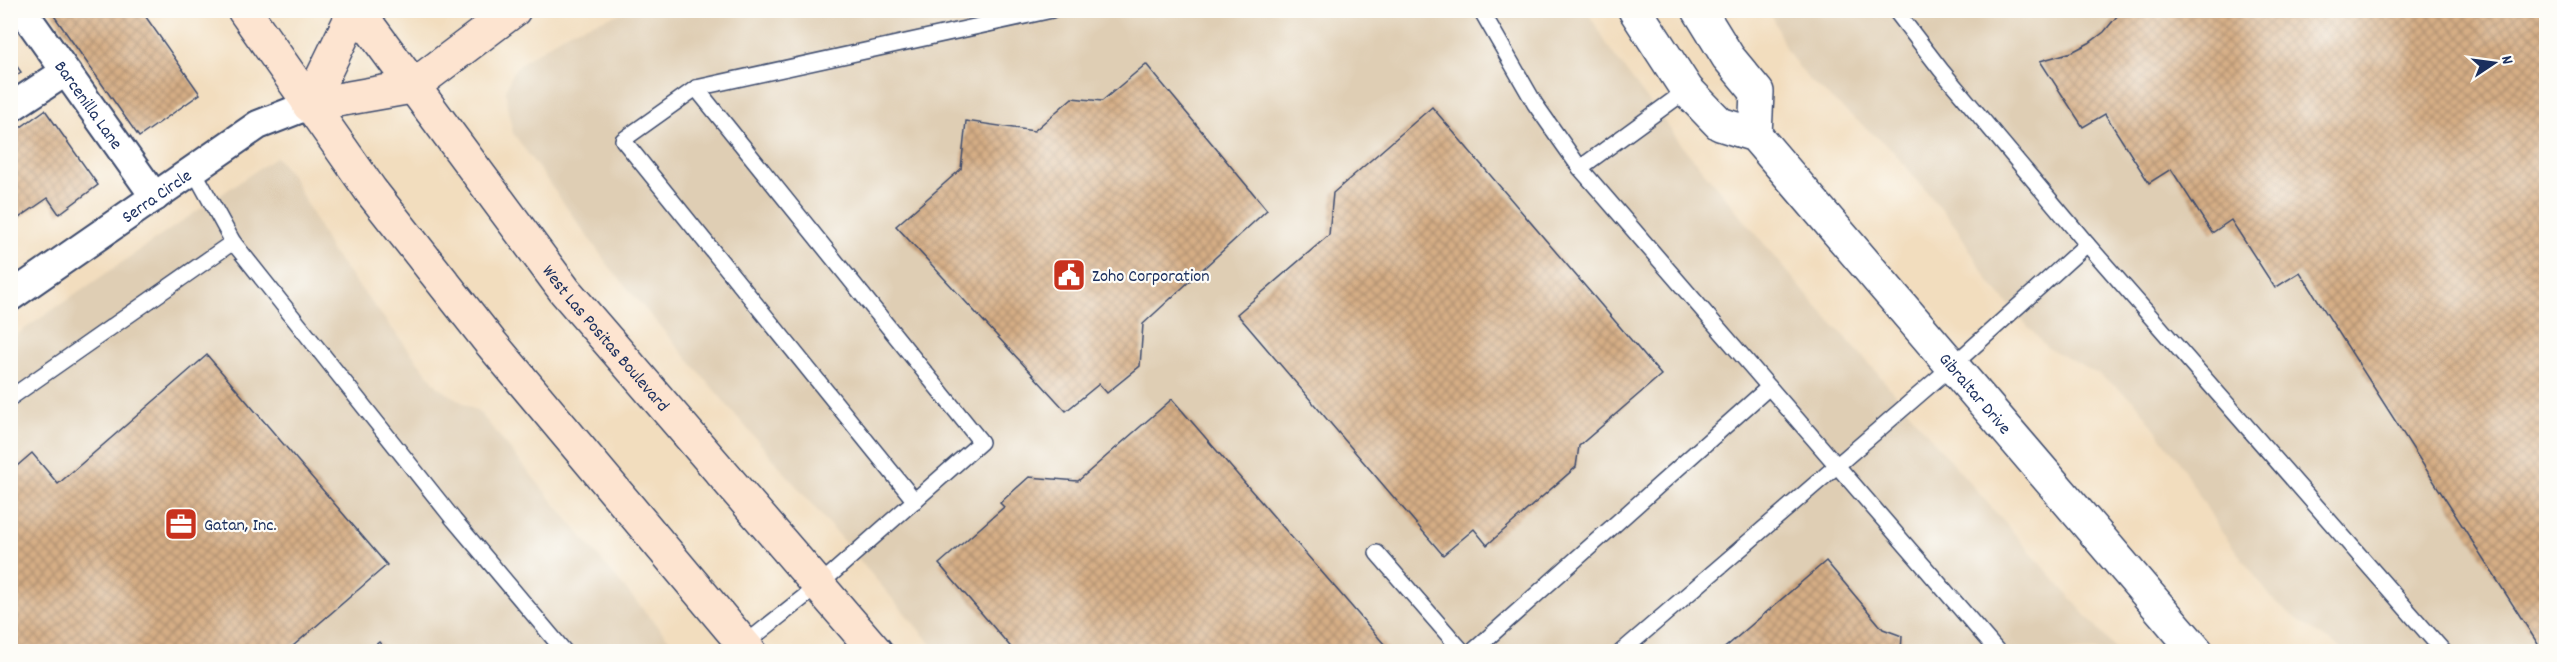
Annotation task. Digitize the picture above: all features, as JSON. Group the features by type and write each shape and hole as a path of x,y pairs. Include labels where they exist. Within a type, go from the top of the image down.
{"main road":[{"path":"244,10 371,191 490,342 743,650"},
{"path":"309,105 356,10"},
{"name":"West Las Positas Boulevard","path":"356,10 564,291 876,651"},
{"path":"309,105 412,87 514,10"}],"street":[{"name":"Barcenilla Lane","path":"22,10 155,197"},
{"path":"1635,10 1687,90 1720,124 1755,135 1757,92 1728,57 1699,10"},
{"path":"10,108 64,72"},
{"name":"Serra Circle","path":"10,297 258,125 309,105"},
{"name":"Gibraltar Drive","path":"1755,135 2197,651"}],"lane":[{"path":"915,501 623,141 696,88 994,17 1052,10"},
{"path":"1481,10 1535,104 1580,168 1998,651"},
{"path":"1895,10 1941,70 2087,244 2444,651"},
{"path":"696,88 981,442 743,650"},
{"path":"1580,168 1687,90"},
{"path":"194,171 233,242 454,520 566,651"},
{"path":"10,398 233,242"},
{"path":"1622,651 1952,367 2087,244"},
{"path":"1472,651 1769,387"},
{"path":"1377,553 1463,651"}],"shaded area":[{"path":"627,11 1587,11 1611,51 1685,149 1812,301 1875,370 1936,444 2117,651 937,651 611,269 513,133 506,90 512,73 524,61 570,31"},
{"path":"1770,11 2546,11 2546,651 2345,651 2297,620 2274,601 2220,530 2178,460 2134,400 2098,374 2046,347 1990,283 1956,227 1892,150 1808,79 1786,50"},
{"path":"276,157 292,176 332,252 438,387 481,414 679,651 11,651 10,339"}],"building":[{"path":"50,10 141,10 200,94 139,137"},
{"path":"2122,10 2546,10 2546,652 2543,652 2300,272 2275,288 2231,220 2212,233 2171,169 2149,183 2105,114 2083,127 2040,61 2072,52 2089,43 2104,32"},
{"path":"10,57 21,72 10,80"},
{"name":"Zoho Corporation","path":"1146,64 1267,210 1143,324 1140,366 1107,393 1099,384 1066,411 896,226 961,169 966,121 1034,131 1072,98 1102,101"},
{"path":"1432,107 1661,375 1579,446 1576,467 1487,545 1474,529 1443,555 1237,314 1329,235 1333,193"},
{"path":"45,110 98,185 59,214 48,198 10,224 10,135"},
{"name":"Gatan, Inc.","path":"207,355 387,565 286,652 10,652 10,472 32,453 58,484"},
{"path":"1172,399 1391,652 1015,652 939,564 1004,507 1000,503 1029,477 1078,481"},
{"path":"1826,561 1883,629 1902,636 1901,652 1720,652"},
{"path":"379,642 387,652 367,652"}],"place":[{"name":"Zoho Corporation","path":"1069,275"},
{"name":"Gatan, Inc.","path":"181,524"}]}
